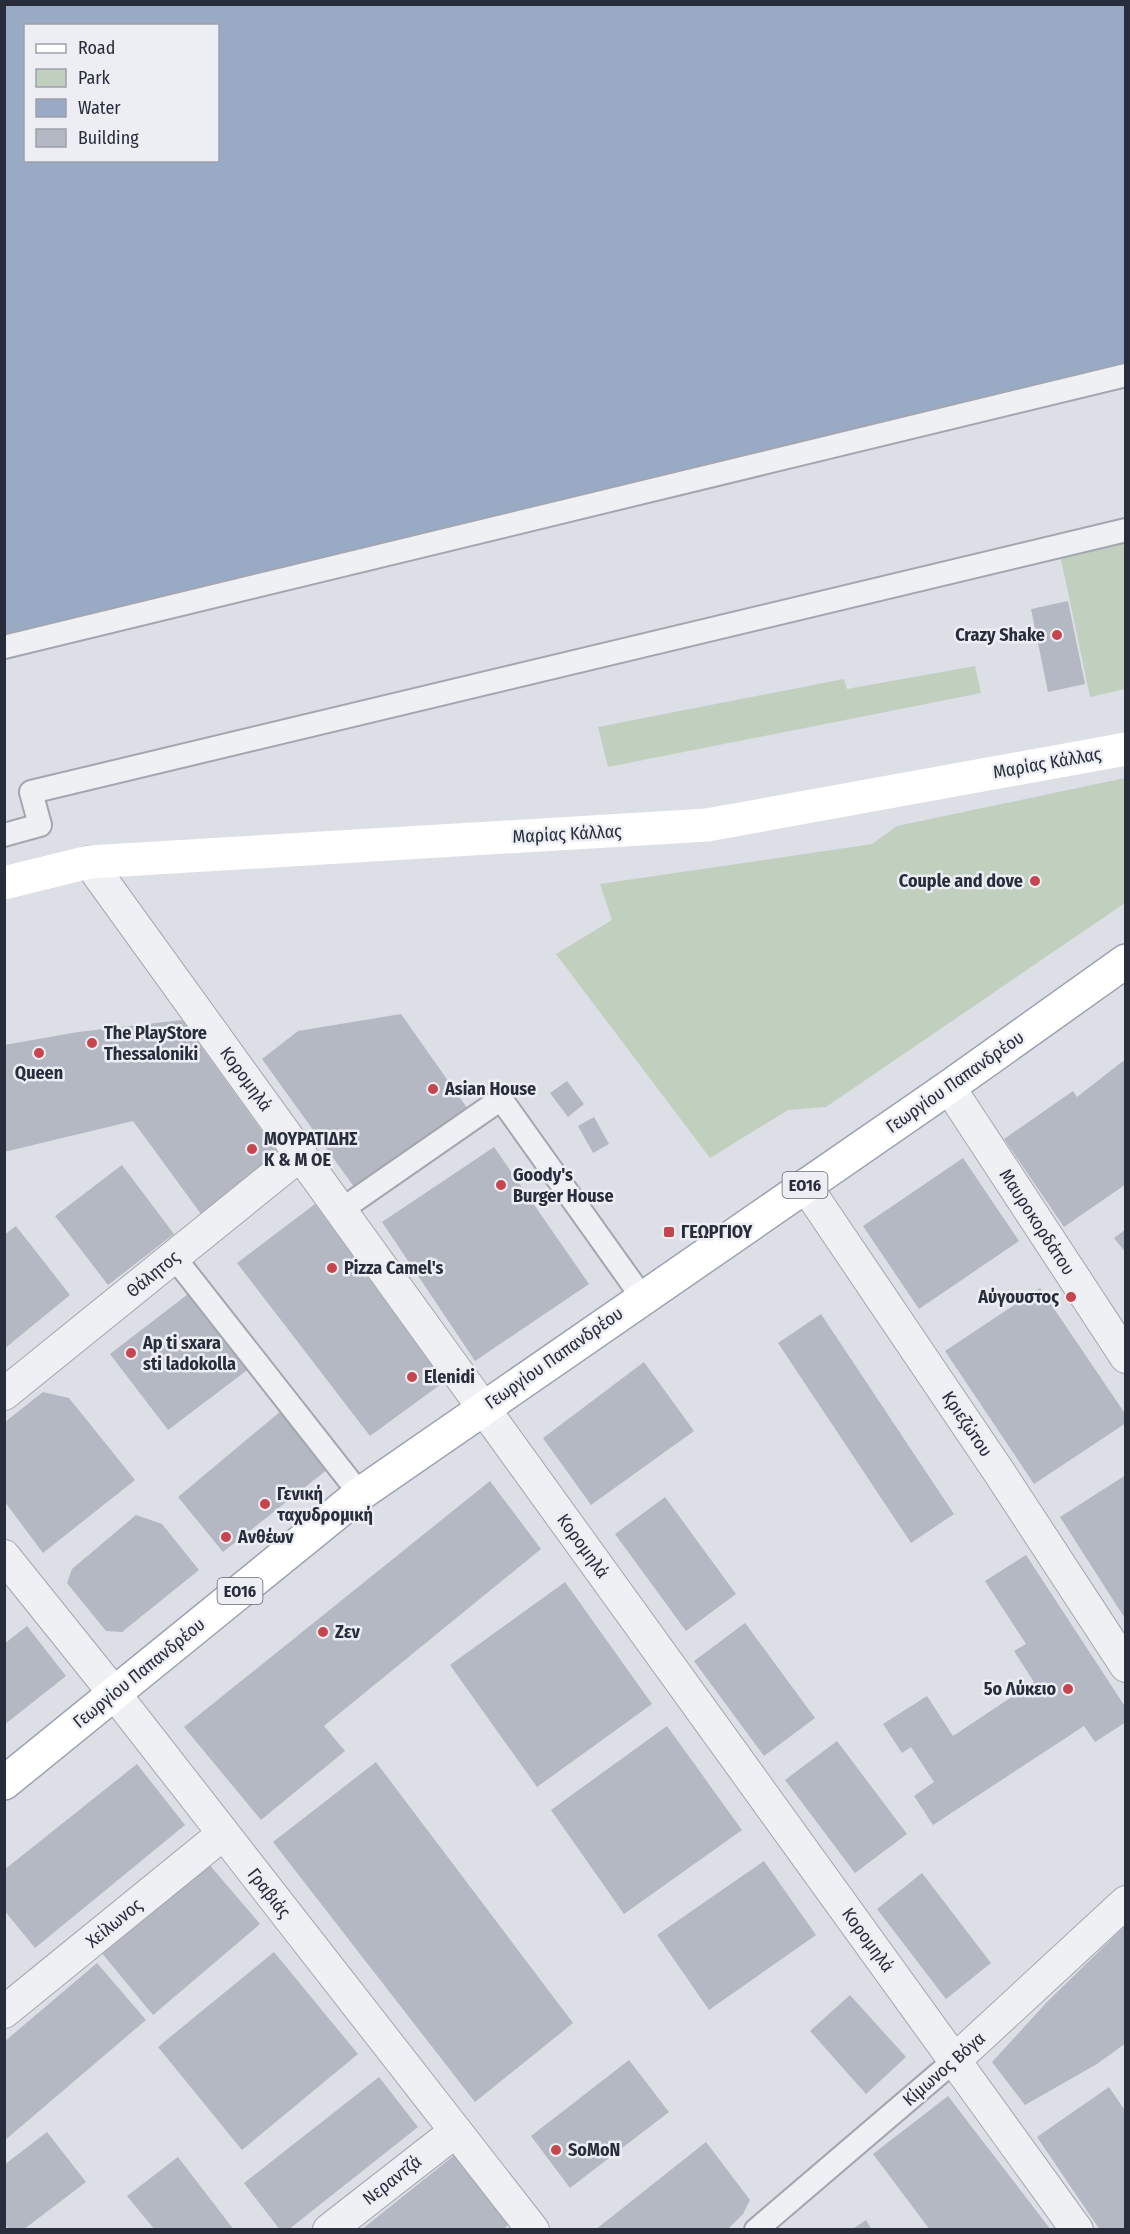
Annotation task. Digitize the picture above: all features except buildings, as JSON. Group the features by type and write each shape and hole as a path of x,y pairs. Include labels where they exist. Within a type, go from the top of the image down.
{"main road":[{"name":"Μαρίας Κάλλας","path":"4,883 89,862 707,825 1125,749"},
{"name":"Γεωργίου Παπανδρέου","path":"4,1783 360,1494 482,1407 950,1087 1125,961"}],"street":[{"path":"4,647 1125,375"},
{"path":"4,835 40,825 31,792 1125,530"},
{"name":"Κορομηλά","path":"89,862 1077,2229"},
{"name":"Μαυροκορδάτου","path":"950,1087 1125,1357"},
{"path":"341,1210 501,1099 642,1297"},
{"name":"Θάλητος","path":"4,1394 301,1154"},
{"name":"Κριεζώτου","path":"805,1185 999,1472 1125,1666"},
{"path":"174,1257 360,1494"},
{"name":"Γραβιάς","path":"4,1556 114,1693 533,2229"},
{"name":"Χείλωνος","path":"4,2012 223,1834"},
{"name":"Κίμωνος Βόγα","path":"756,2229 955,2060 1125,1902"},
{"name":"Νεραντζά","path":"329,2229 456,2131"}],"green space":[{"path":"1125,527 1125,689 1090,697 1058,545"},
{"path":"975,666 981,693 608,767 598,727 844,679 847,689"},
{"path":"1125,778 1125,903 826,1107 788,1110 710,1158 556,954 612,920 600,884 872,844 897,826"}],"water":[{"path":"4,5 1125,5 1125,367 5,634"}],"place":[{"name":"Crazy Shake","path":"1057,635"},
{"name":"Couple and dove","path":"1035,881"},
{"name":"The PlayStore Thessaloniki","path":"92,1043"},
{"name":"Queen","path":"39,1053"},
{"name":"Asian House","path":"433,1089"},
{"name":"ΜΟΥΡΑΤΙΔΗΣ Κ & Μ ΟΕ","path":"252,1149"},
{"name":"Goody's Burger House","path":"501,1185"},
{"name":"ΓΕΩΡΓΙΟΥ","path":"669,1232"},
{"name":"Pizza Camel's","path":"332,1268"},
{"name":"Αύγουστος","path":"1071,1297"},
{"name":"Ap ti sxara sti ladokolla","path":"131,1353"},
{"name":"Elenidi","path":"412,1377"},
{"name":"Γενική ταχυδρομική","path":"265,1504"},
{"name":"Ανθέων","path":"226,1537"},
{"name":"Ζεν","path":"323,1632"},
{"name":"5ο Λύκειο","path":"1068,1689"},
{"name":"SoMoN","path":"556,2150"}]}
